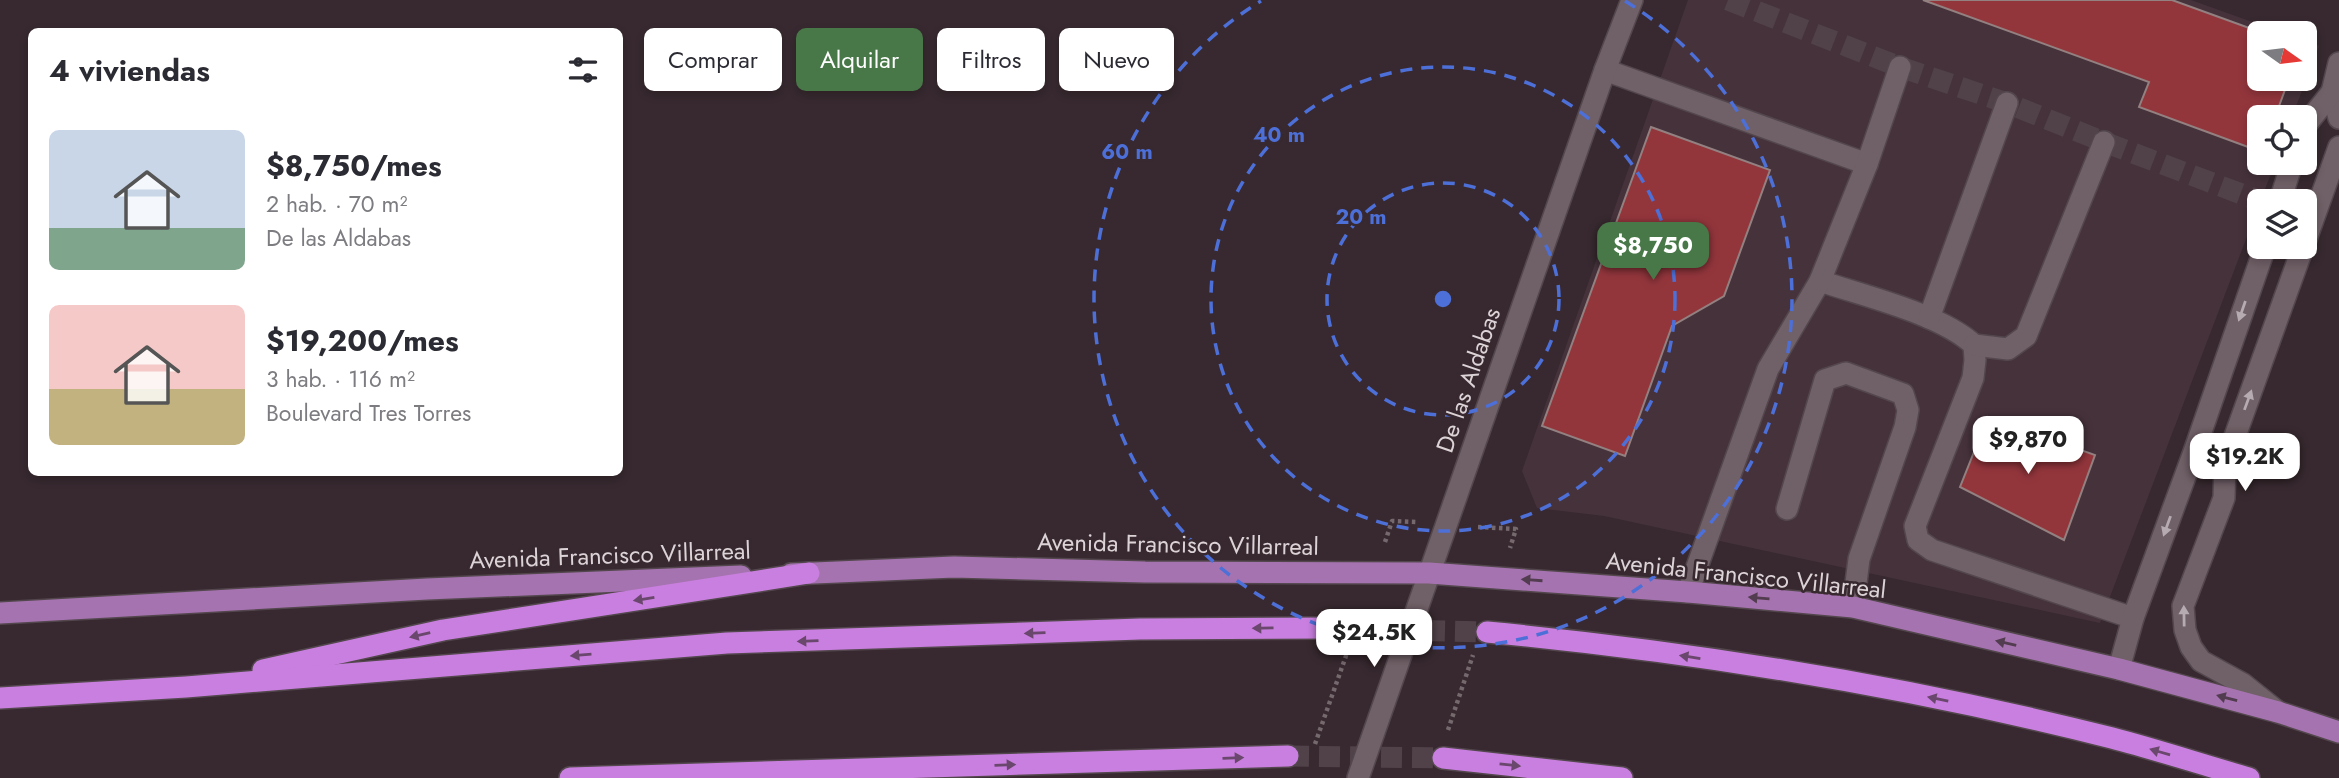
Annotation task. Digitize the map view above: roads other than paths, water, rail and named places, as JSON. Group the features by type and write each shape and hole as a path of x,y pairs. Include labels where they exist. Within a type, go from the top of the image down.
{"highway":[{"path":"186,687 443,630 809,573"},
{"path":"0,698 186,687 727,643 1140,629 1331,628"},
{"path":"1486,632 1586,641 1810,675 1917,695 2112,738 2249,778"},
{"path":"570,778 1288,757"},
{"path":"1443,758 1622,778"}],"main road":[{"name":"Avenida Francisco Villarreal","path":"0,613 427,589 954,568 1429,573 1853,607 2119,669 2278,712 2339,732"}],"street":[{"name":"De las Aldabas","path":"1358,778 1605,70 1632,0"},
{"path":"2317,111 2332,92 2339,62"},
{"path":"1688,592 1768,369 1820,281 1867,164 1900,67"},
{"path":"1605,70 1867,164"},
{"path":"2332,92 2339,118"},
{"path":"1929,318 2007,103"},
{"path":"1820,281 1929,318 1962,334 1974,345 2008,349 2026,336 2104,142"},
{"path":"2317,208 2339,147"},
{"path":"2119,669 2133,618 2261,259"},
{"path":"2278,712 2243,684 2202,661 2191,647 2185,630 2183,606 2224,498 2225,464 2299,259"},
{"path":"1974,345 1973,378 1915,526 1918,540 1932,550 2133,618"},
{"path":"1787,509 1825,380 1846,373 1903,394 1908,410 1905,427 1859,559 1853,607"},
{"path":"2194,452 2225,464"}],"tunnel":[{"path":"1728,0 1900,67 2007,103 2247,196"},
{"path":"1331,628 1487,632"},
{"path":"1288,756 1443,758"}]}
